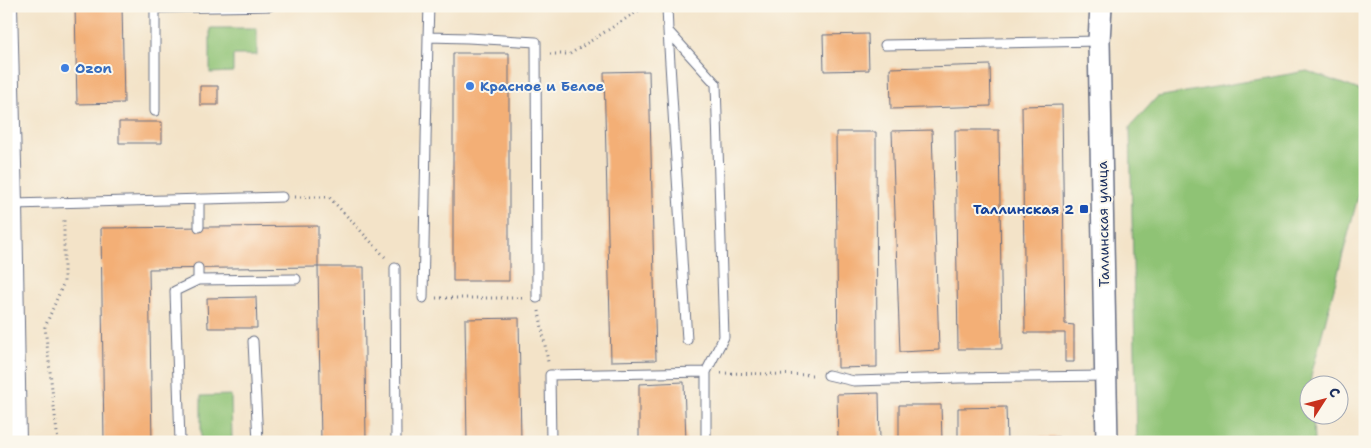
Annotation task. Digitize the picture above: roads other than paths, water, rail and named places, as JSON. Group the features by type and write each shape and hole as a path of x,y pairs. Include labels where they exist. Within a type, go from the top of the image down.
{"street":[{"path":"8,6 8,86 13,204 10,271 17,442"},
{"name":"Таллинская улица","path":"1101,6 1099,42 1107,442"}],"lane":[{"path":"155,111 155,8 270,6"},
{"path":"424,298 429,6"},
{"path":"667,6 687,340"},
{"path":"668,31 716,84 724,337 706,372 706,442"},
{"path":"428,37 536,42 537,298"},
{"path":"885,45 1099,42"},
{"path":"13,204 282,197"},
{"path":"199,199 199,227"},
{"path":"198,268 198,280"},
{"path":"395,268 396,442"},
{"path":"180,442 175,291 198,280 296,279"},
{"path":"252,341 258,442"},
{"path":"551,442 550,375 706,372"},
{"path":"828,375 854,382 1106,376"}],"place":[{"name":"Ozon","path":"65,68"},
{"name":"Красное и Белое","path":"470,86"},
{"name":"Таллинская 2","path":"1084,209"}]}
